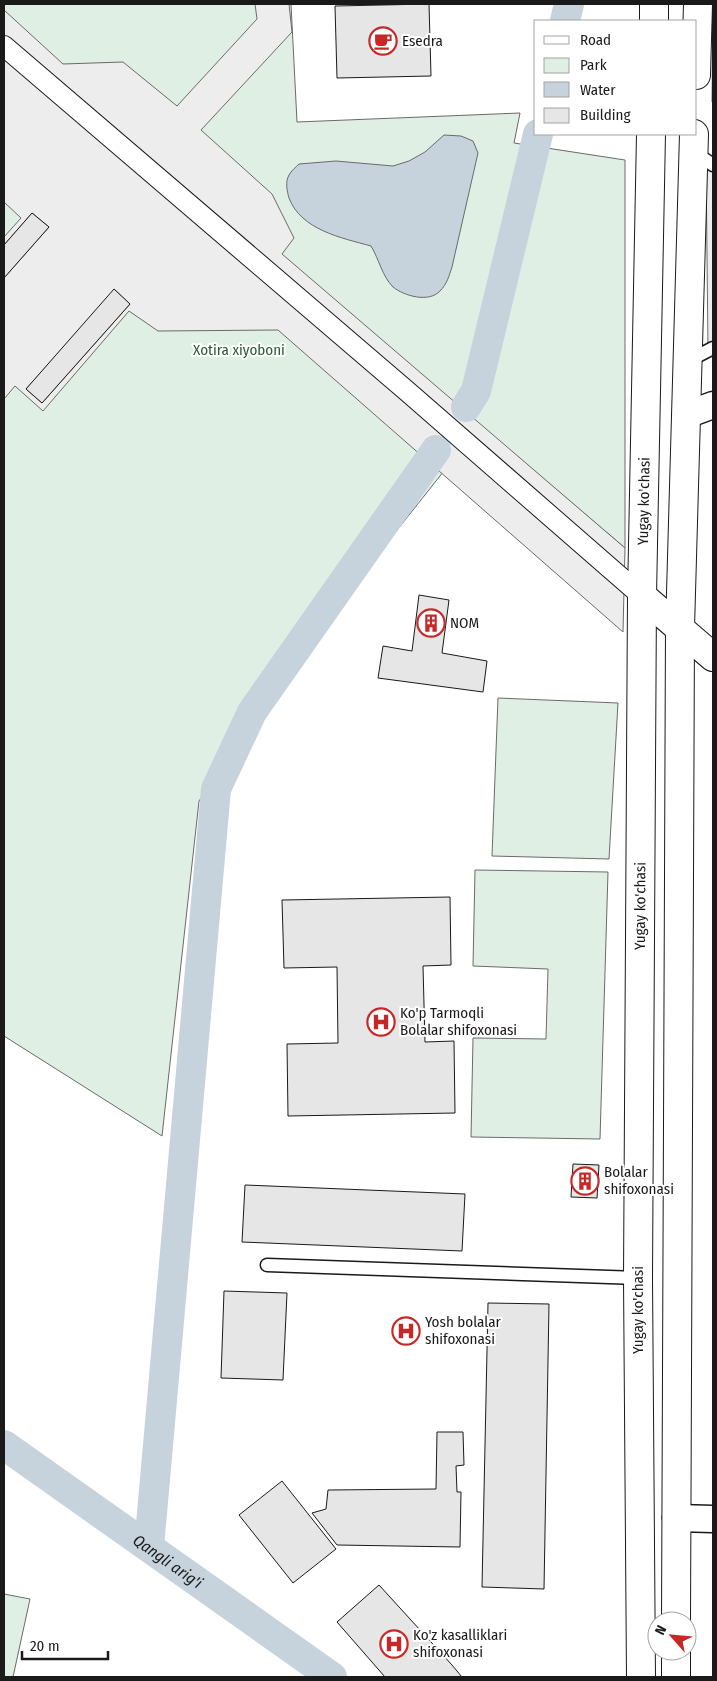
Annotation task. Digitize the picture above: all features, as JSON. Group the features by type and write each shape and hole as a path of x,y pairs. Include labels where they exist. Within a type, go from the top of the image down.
{"main road":[{"path":"654,4 654,20"},
{"path":"697,40 698,4"},
{"name":"Yugay ko'chasi","path":"641,1677 638,1278 642,596 651,135"},
{"path":"676,1611 680,628 688,361 700,150"},
{"path":"642,596 713,657"},
{"path":"676,1661 676,1677"}],"street":[{"path":"4,46 408,392 642,596"},
{"path":"686,415 713,405"},
{"path":"676,1518 713,1519"}],"lane":[{"path":"688,361 713,348"},
{"path":"267,1265 638,1278"}],"green space":[{"name":"Xotira xiyoboni","path":"4,4 291,4 297,122 520,113 514,143 625,160 625,548 518,457 459,452 344,597 199,801 162,1136 4,1036"},
{"path":"498,698 618,703 609,859 492,856"},
{"path":"475,870 608,872 600,1139 471,1137 473,1038 546,1039 548,969 473,966"},
{"path":"4,1594 30,1599 13,1677 4,1677"}],"shaded area":[{"path":"255,4 289,4 292,32 201,130 272,194 294,238 282,254 625,548 623,632 278,330 158,331 129,311 43,411 15,386 4,399 4,278 49,227 32,213 4,245 4,237 21,218 4,202 4,10 63,64 123,62 177,106 257,19","holes":["115,290 130,304 42,403 26,389"]},
{"path":"713,4 713,102 712,102"},
{"path":"706,158 713,158 713,350 708,350"}],"water":[{"path":"444,135 461,136 473,141 478,153 452,267 448,280 435,295 416,297 403,293 393,287 386,278 371,246 335,236 313,225 295,209 289,198 287,181 291,172 299,164 336,161 393,166 409,161 425,152"}],"building":[{"name":"Esedra","path":"429,4 431,76 337,78 335,6"},
{"path":"32,213 49,227 4,278 4,245"},
{"path":"114,289 130,304 42,403 26,389"},
{"name":"NOM","path":"419,595 449,600 442,653 487,661 483,692 378,678 383,646 412,651"},
{"name":"Ko'p Tarmoqli Bolalar shifoxonasi","path":"450,897 451,965 423,966 425,1042 454,1041 455,1113 288,1116 287,1044 338,1043 337,967 284,968 282,900"},
{"name":"Bolalar shifoxonasi","path":"573,1164 599,1165 597,1198 571,1197"},
{"path":"245,1185 465,1194 462,1251 242,1242"},
{"path":"224,1291 287,1293 283,1380 221,1378"},
{"path":"488,1303 549,1304 544,1589 482,1587"},
{"path":"437,1432 463,1432 464,1465 456,1466 457,1492 461,1492 460,1547 337,1545 312,1513 326,1509 328,1490 436,1489"},
{"path":"282,1481 336,1549 293,1583 239,1515"},
{"name":"Ko'z kasalliklari shifoxonasi","path":"379,1585 462,1677 385,1677 337,1622"}],"waterway":[{"path":"565,20 569,4"},
{"path":"466,407 476,391 538,135"},
{"path":"149,1547 216,789 252,712 436,450"},
{"name":"Qangli arig'i","path":"4,1445 332,1677"}],"place":[{"name":"Esedra","path":"383,41"},
{"name":"NOM","path":"431,623"},
{"name":"Ko'p Tarmoqli Bolalar shifoxonasi","path":"381,1022"},
{"name":"Bolalar shifoxonasi","path":"585,1181"},
{"name":"Yosh bolalar shifoxonasi","path":"406,1331"},
{"name":"Ko'z kasalliklari shifoxonasi","path":"394,1644"}]}
